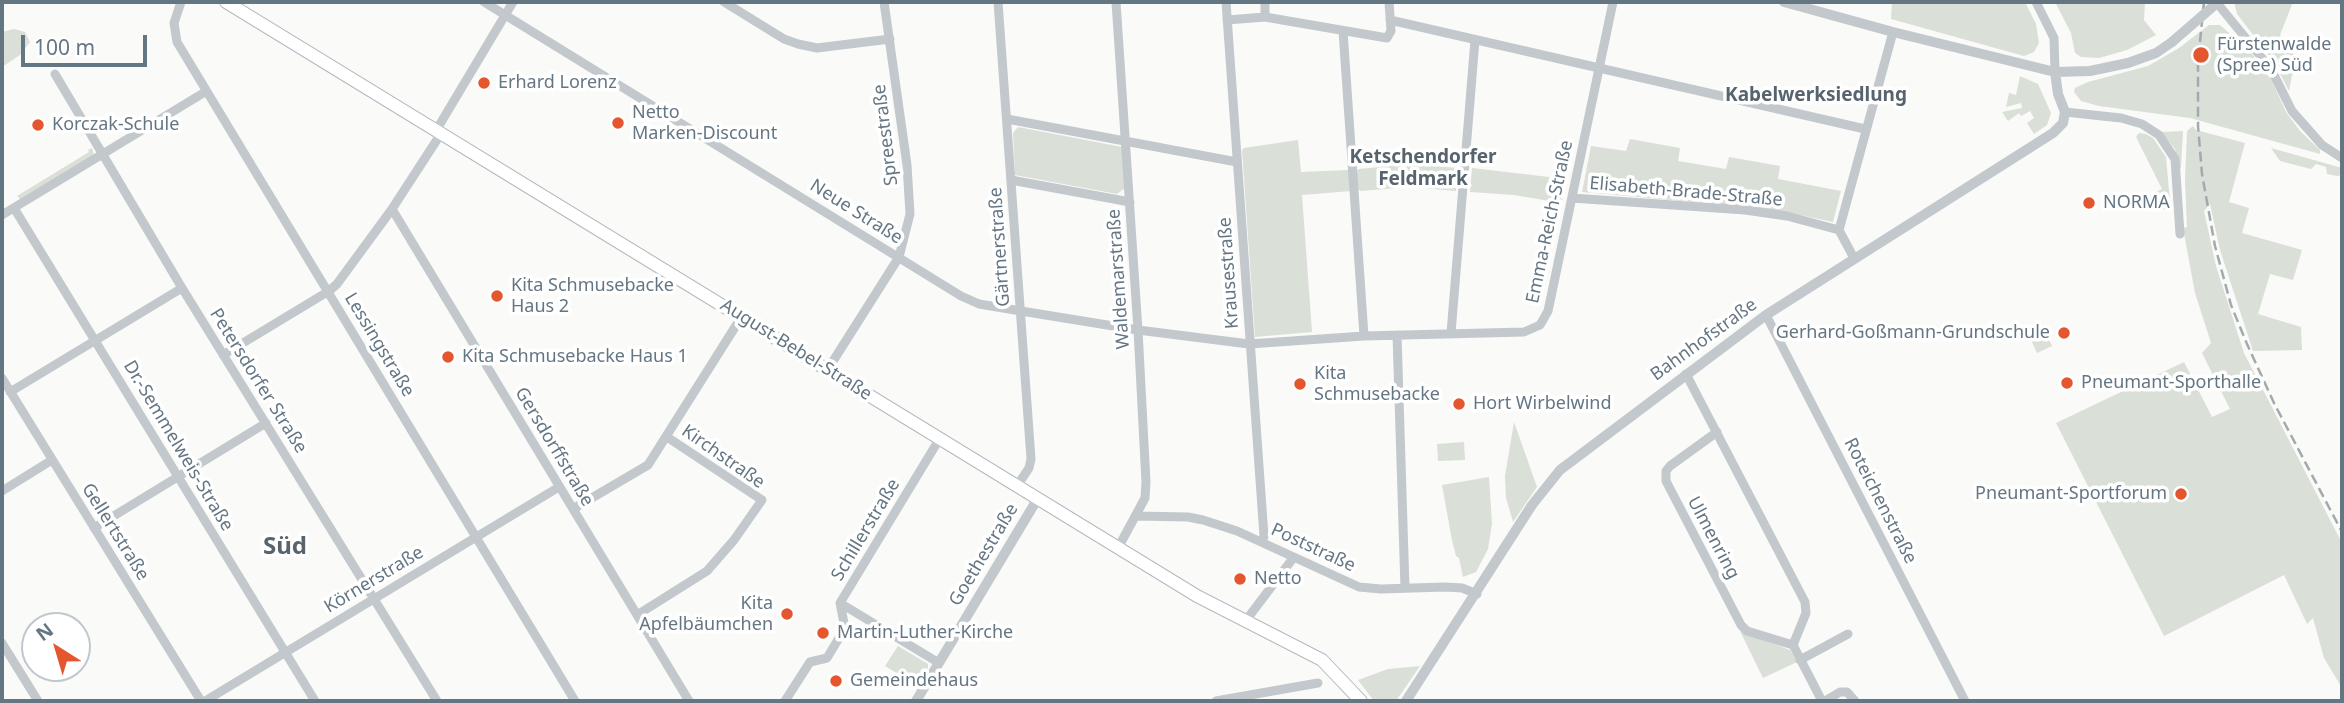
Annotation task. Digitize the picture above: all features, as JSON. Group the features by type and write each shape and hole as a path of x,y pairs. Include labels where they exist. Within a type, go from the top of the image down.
{"main road":[{"name":"August-Bebel-Straße","path":"226,2 1118,548 1247,623 1322,660 1360,701"}],"street":[{"name":"Lessingstraße","path":"181,2 174,23 177,42 205,92 329,291 575,701"},
{"name":"Neue Straße","path":"484,2 961,296 979,304 1138,330 1249,344"},
{"path":"223,355 337,284 392,209 513,2"},
{"path":"724,2 784,39 798,44 817,48 890,39"},
{"name":"Spreestraße","path":"828,369 899,257 910,214 907,165 884,2"},
{"name":"Gärtnerstraße","path":"998,2 1031,459 1029,468 1017,486"},
{"name":"Waldemarstraße","path":"1116,2 1146,492 1137,516 1118,548"},
{"name":"Krausestraße","path":"1226,2 1264,536 1262,542"},
{"path":"1265,2 1265,17"},
{"path":"1227,20 1265,17 1387,38 1391,31 1389,2"},
{"name":"Emma-Reich-Straße","path":"1249,344 1364,336 1524,332 1540,326 1548,311 1613,2"},
{"path":"1784,2 2055,72 2090,71 2128,64 2156,53 2218,2 2271,69 2292,111 2322,145 2342,158"},
{"path":"2036,2 2054,38 2058,94 2065,112 2121,118 2142,124 2159,135 2175,159 2180,234"},
{"path":"1390,20 1865,129"},
{"path":"1343,31 1364,336"},
{"path":"1854,258 1839,230 1893,32"},
{"path":"1451,333 1475,40"},
{"name":"Petersdorfer Straße","path":"55,74 182,288 437,701"},
{"path":"2,215 205,92"},
{"name":"Bahnhofstraße","path":"1406,701 1532,505 1560,470 1766,315 2053,133 2063,123 2065,112"},
{"path":"1007,119 1237,162"},
{"path":"1011,180 1130,202"},
{"name":"Elisabeth-Brade-Straße","path":"1572,198 1745,210 1787,216 1839,230"},
{"name":"Dr.-Semmelweis-Straße","path":"14,208 315,701"},
{"name":"Gersdorffstraße","path":"392,209 689,701"},
{"path":"10,392 182,288"},
{"name":"Roteichenstraße","path":"1766,315 1965,701"},
{"path":"573,509 648,465 743,316"},
{"path":"1397,335 1405,588"},
{"path":"1686,374 1805,601 1806,613 1793,645 1800,660 1823,701 1840,692 1847,692 1855,701"},
{"name":"Gellertstraße","path":"2,378 203,701"},
{"path":"94,528 266,424"},
{"name":"Ulmenring","path":"1717,432 1670,466 1666,481 1741,625 1747,631 1793,645"},
{"name":"Kirchstraße","path":"637,615 707,571 734,540 762,500 667,437"},
{"name":"Schillerstraße","path":"785,701 810,662 827,658 845,628 840,603 940,438"},
{"path":"2,491 52,460"},
{"name":"Körnerstraße","path":"203,701 559,487"},
{"name":"Goethestraße","path":"916,701 1038,498"},
{"name":"Poststraße","path":"1137,516 1188,517 1237,531 1359,587 1454,587 1477,594"},
{"path":"1247,623 1250,615 1294,557"},
{"path":"840,603 939,663"},
{"path":"1800,660 1848,634"},
{"path":"2,643 38,701"},
{"path":"1216,701 1318,683"}],"shaded area":[{"path":"1892,2 2025,2 2036,24 2039,43 2034,52 2024,56 1891,19"},
{"path":"2055,2 2145,2 2144,20 2156,35 2127,50 2099,58 2081,57 2075,53 2071,33"},
{"path":"2234,2 2293,2 2280,35 2302,65 2292,75 2289,91 2274,62 2237,14"},
{"path":"2209,25 2220,25 2249,50 2271,79 2286,112 2300,131 2320,150 2320,154 2190,118 2099,106 2081,101 2074,92 2075,88 2088,82 2148,66 2179,48"},
{"path":"14,29 25,32 30,42 20,55 2,67 2,32"},
{"path":"2020,76 2038,84 2051,113 2047,125 2034,134 2027,123 2034,118 2030,111 2021,116 2019,113 2008,121 2002,112 2022,108 2021,103 2006,107 2009,93 2016,95"},
{"path":"2193,126 2196,130 2245,143 2229,202 2249,208 2242,233 2302,250 2293,280 2270,274 2258,314 2301,327 2302,350 2253,351 2220,250 2210,204 2204,211 2216,266 2244,353 2342,543 2342,688 2324,658 2313,618 2307,624 2284,575 2164,636 2056,423 2184,362 2212,417 2230,409 2202,353 2211,343 2195,293 2183,228 2187,227 2187,131"},
{"path":"1018,127 1122,147 1125,188 1117,194 1015,175 1013,133"},
{"path":"2183,131 2180,169 2175,149 2161,132"},
{"path":"2139,133 2153,138 2166,157 2170,202 2165,209 2154,210 2147,196 2162,189 2136,137"},
{"path":"1630,139 1680,148 1678,161 1726,169 1729,157 1780,166 1778,179 1841,191 1833,222 1750,207 1582,192 1591,146 1626,151"},
{"path":"1298,140 1301,172 1349,170 1351,191 1302,195 1312,332 1255,337 1242,150"},
{"path":"92,148 94,155 20,199 17,196 89,152"},
{"path":"2271,148 2342,168 2342,175 2327,174 2326,167 2316,164 2311,169 2280,161"},
{"path":"1411,164 1458,168 1456,191 1409,187 1361,191 1357,189 1355,172 1359,169"},
{"path":"1472,168 1566,179 1561,203 1514,195 1470,192"},
{"path":"2041,322 2052,346 2037,353 2026,329"},
{"path":"1514,422 1537,487 1513,522 1506,498 1505,476"},
{"path":"1464,442 1465,460 1438,461 1437,444"},
{"path":"1489,477 1492,524 1488,549 1476,572 1463,577 1452,540 1442,485"},
{"path":"1740,631 1790,650 1797,662 1763,678"},
{"path":"898,646 928,664 918,686 885,666"},
{"path":"1420,666 1396,701 1374,701 1358,680 1388,669"}],"railway":[{"path":"2204,2 2198,61 2198,126 2202,174 2215,246 2231,305 2247,344 2274,403 2342,532"}],"place":[{"name":"Fürstenwalde (Spree) Süd","path":"2201,55"},
{"name":"Erhard Lorenz","path":"484,83"},
{"name":"Netto Marken-Discount","path":"618,123"},
{"name":"Korczak-Schule","path":"38,125"},
{"name":"NORMA","path":"2089,203"},
{"name":"Kita Schmusebacke Haus 2","path":"497,296"},
{"name":"Gerhard-Goßmann-Grundschule","path":"2064,333"},
{"name":"Kita Schmusebacke Haus 1","path":"448,357"},
{"name":"Pneumant-Sporthalle","path":"2067,383"},
{"name":"Kita Schmusebacke","path":"1300,384"},
{"name":"Hort Wirbelwind","path":"1459,404"},
{"name":"Pneumant-Sportforum","path":"2181,494"},
{"name":"Netto","path":"1240,579"},
{"name":"Kita Apfelbäumchen","path":"787,614"},
{"name":"Martin-Luther-Kirche","path":"823,633"},
{"name":"Gemeindehaus","path":"836,681"}],"district":[{"name":"Kabelwerksiedlung","path":"1816,96"},
{"name":"Ketschendorfer Feldmark","path":"1423,169"},
{"name":"Süd","path":"285,547"}]}
